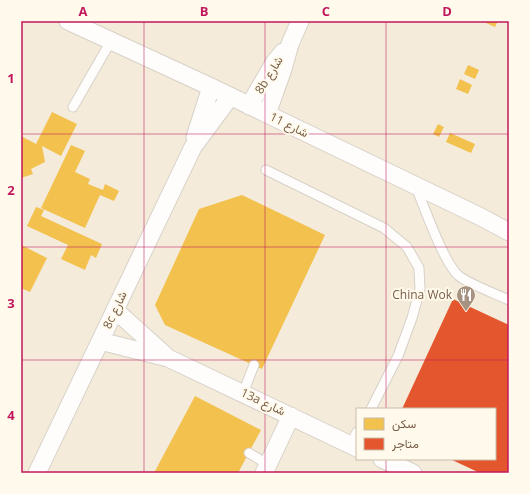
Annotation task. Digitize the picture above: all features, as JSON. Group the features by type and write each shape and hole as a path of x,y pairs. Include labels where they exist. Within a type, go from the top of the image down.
{"street":[{"name":"شارع 11","path":"68,21 211,87 509,232"},
{"name":"8b شارع","path":"267,114 290,44 300,21"},
{"name":"8b شارع","path":"249,106 274,63 290,44"},
{"name":"8c شارع","path":"193,147 198,124 211,87"},
{"name":"8c شارع","path":"37,473 193,147 230,97"},
{"name":"13a شارع","path":"115,310 168,358"},
{"name":"13a شارع","path":"100,341 168,358 291,416 355,442"},
{"path":"267,469 291,416"},
{"path":"388,464 413,473"}],"lane":[{"path":"73,107 111,41"},
{"path":"266,170 384,228 407,247 419,268 420,289 412,318 398,356 371,408"},
{"path":"415,185 447,260 454,272 465,280 509,300"},
{"path":"243,393 254,365"},
{"path":"249,453 267,469"}],"shaded area":[{"path":"21,21 509,21 509,473 21,473"}],"building: سكن":[{"path":"487,21 498,21 495,27 486,23"},
{"path":"468,65 479,70 475,79 464,74"},
{"path":"460,79 472,85 468,94 456,89"},
{"path":"52,112 77,124 61,156 42,146 45,162 31,169 33,174 21,178 21,136 36,144"},
{"path":"438,124 444,127 439,137 433,134"},
{"path":"450,133 475,144 471,153 446,142"},
{"path":"71,145 85,151 75,172 90,179 88,184 103,190 105,184 119,191 114,201 100,195 85,228 41,208"},
{"path":"242,195 325,235 262,369 165,325 155,305 199,209"},
{"path":"36,207 44,210 41,216 102,244 96,258 91,255 85,270 61,259 68,245 27,226"},
{"path":"21,245 47,258 30,292 21,288"},
{"path":"195,396 261,430 238,473 154,473"}],"building: متاجر":[{"path":"453,299 509,325 509,473 480,473 452,460 496,460 496,408 402,408"}],"place":[{"name":"China Wok","path":"466,312"}]}
